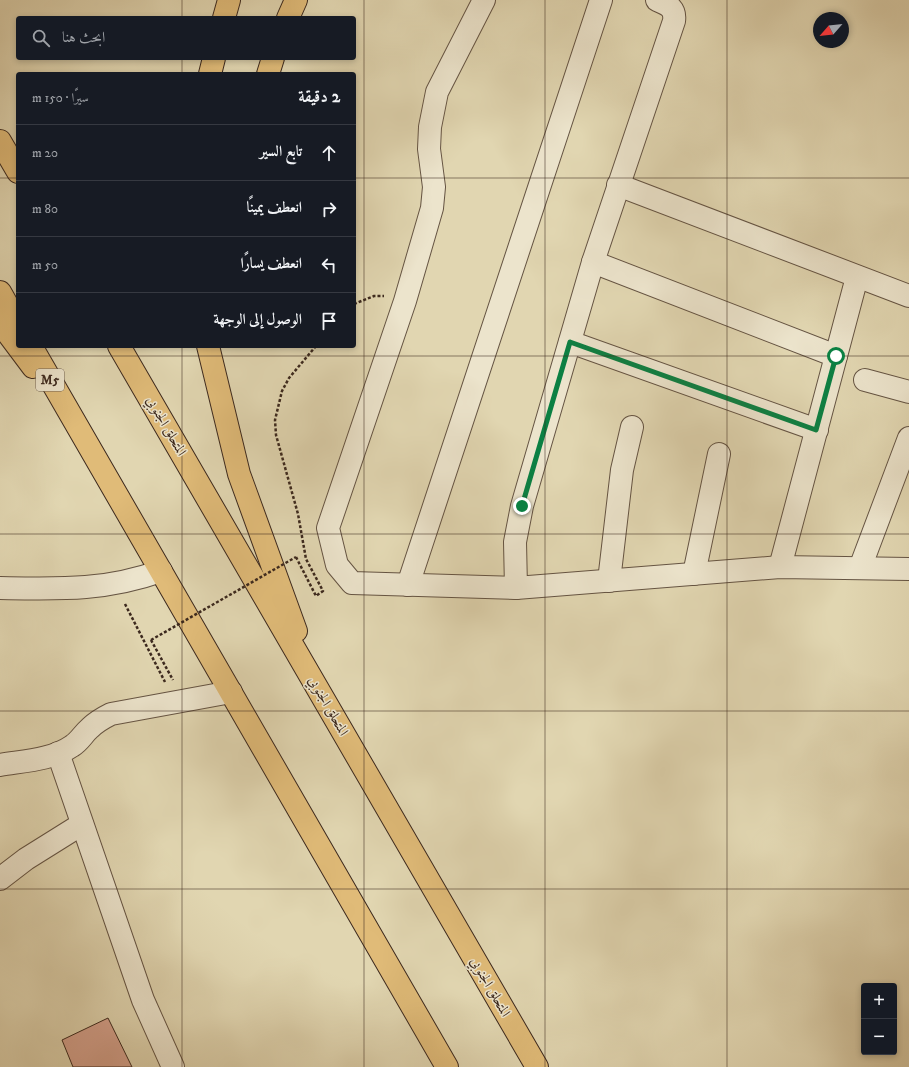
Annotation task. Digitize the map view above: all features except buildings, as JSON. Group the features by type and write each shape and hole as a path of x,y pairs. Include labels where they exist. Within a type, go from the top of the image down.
{"highway":[{"path":"225,16 229,0"},
{"path":"289,16 296,0"},
{"path":"210,72 214,60"},
{"path":"269,72 272,60"},
{"path":"0,141 16,169"},
{"path":"0,292 16,320"},
{"path":"0,323 16,344"},
{"path":"19,348 69,414 447,1067"},
{"name":"M5","path":"31,348 69,414"},
{"name":"المتحلق الجنوبي","path":"120,348 536,1067"},
{"path":"208,348 239,474 317,687"}],"street":[{"path":"484,0 437,92 430,127 429,142 434,187 432,208 405,301 328,528 337,565 352,583 516,588 780,567 908,567"},
{"path":"408,585 601,0"},
{"path":"516,588 515,550 518,524 593,262 674,21 673,10 670,6 657,0"},
{"path":"618,185 909,296"},
{"path":"593,262 836,356"},
{"path":"780,567 857,277"},
{"path":"570,342 816,430"},
{"path":"865,380 909,392"},
{"path":"609,581 622,470 632,426"},
{"path":"860,568 909,438"},
{"path":"694,574 719,454"},
{"path":"0,588 81,589 136,580 161,571"},
{"path":"0,765 58,754 73,746 80,740 89,728 100,719 110,714 231,692"},
{"path":"58,754 143,1000 173,1067"},
{"path":"0,879 26,859 82,824"}],"path":[{"path":"356,303 374,296 387,296 405,301"},
{"path":"174,682 151,640 296,557 316,596 323,591 306,559 298,514 276,435 275,420 282,391 289,378 314,348"},
{"path":"116,584 144,644 168,687"}],"route":[{"path":"522,506 570,342 816,430 836,356"}]}
